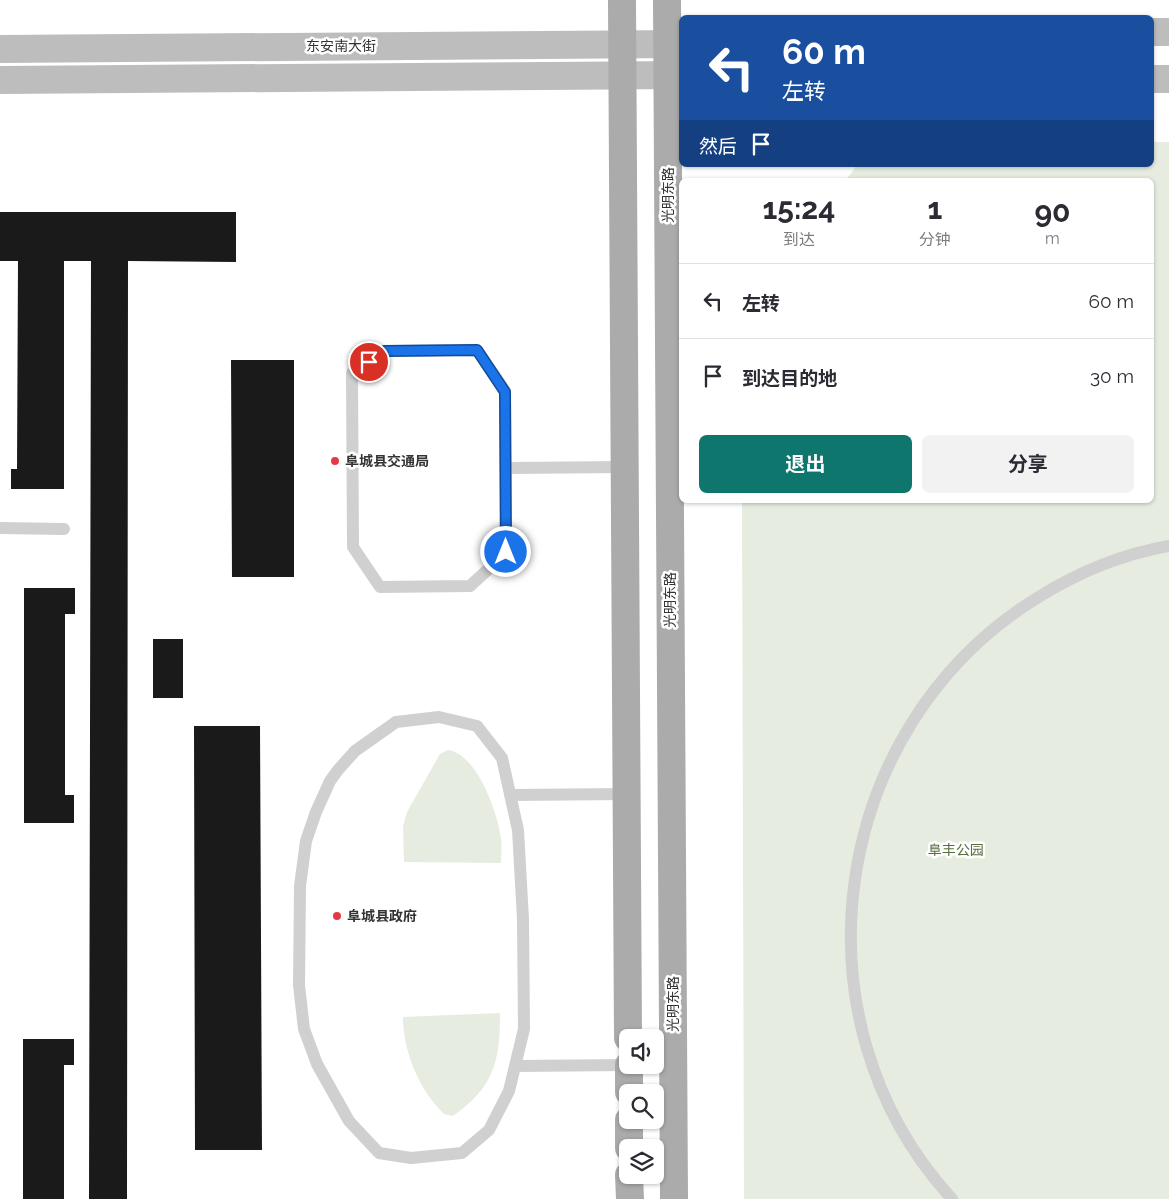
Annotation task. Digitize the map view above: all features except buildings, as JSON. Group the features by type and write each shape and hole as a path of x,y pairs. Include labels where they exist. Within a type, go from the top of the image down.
{"main road":[{"path":"622,0 628,1029"},
{"name":"光明东路","path":"667,0 674,44 674,1199"},
{"path":"1154,32 1169,32"},
{"name":"东安南大街","path":"0,49 674,44"},
{"path":"0,80 674,76"},
{"path":"1154,79 1169,79"},
{"path":"630,1184 630,1199"}],"lane":[{"path":"477,350 505,392 506,468 506,552 470,586 380,587 353,547 352,373 385,351 477,350"},
{"path":"506,468 625,467"},
{"path":"0,528 64,529"},
{"path":"952,1199 919,1157 899,1124 875,1072 859,1016 852,958 852,901 865,825 890,762 913,720 936,688 961,659 989,632 1028,603 1089,570 1125,557 1169,546"},
{"path":"439,717 476,726 502,758 518,830 523,919 524,1028 516,1066 509,1091 489,1130 462,1153 411,1158 379,1153 349,1121 317,1064 304,1028 298,985 300,886 306,841 330,781 355,750 396,722 439,717"},
{"path":"510,794 627,794"},
{"path":"516,1066 619,1065"}],"green space":[{"name":"阜丰公园","path":"1154,142 1169,142 1169,1199 744,1199 742,503 1154,503 1154,178 847,178 856,167 1154,167"},
{"path":"448,750 458,754 468,762 477,773 491,800 499,828 501,863 404,862 403,826 407,812 440,754"},
{"path":"500,1013 496,1059 486,1084 478,1095 453,1116 444,1114 427,1094 414,1069 406,1043 403,1017"}],"place":[{"name":"阜城县交通局","path":"335,461"},
{"name":"阜城县政府","path":"337,916"}],"route":[{"path":"369,362 385,351 477,350 505,392 506,552"}]}
